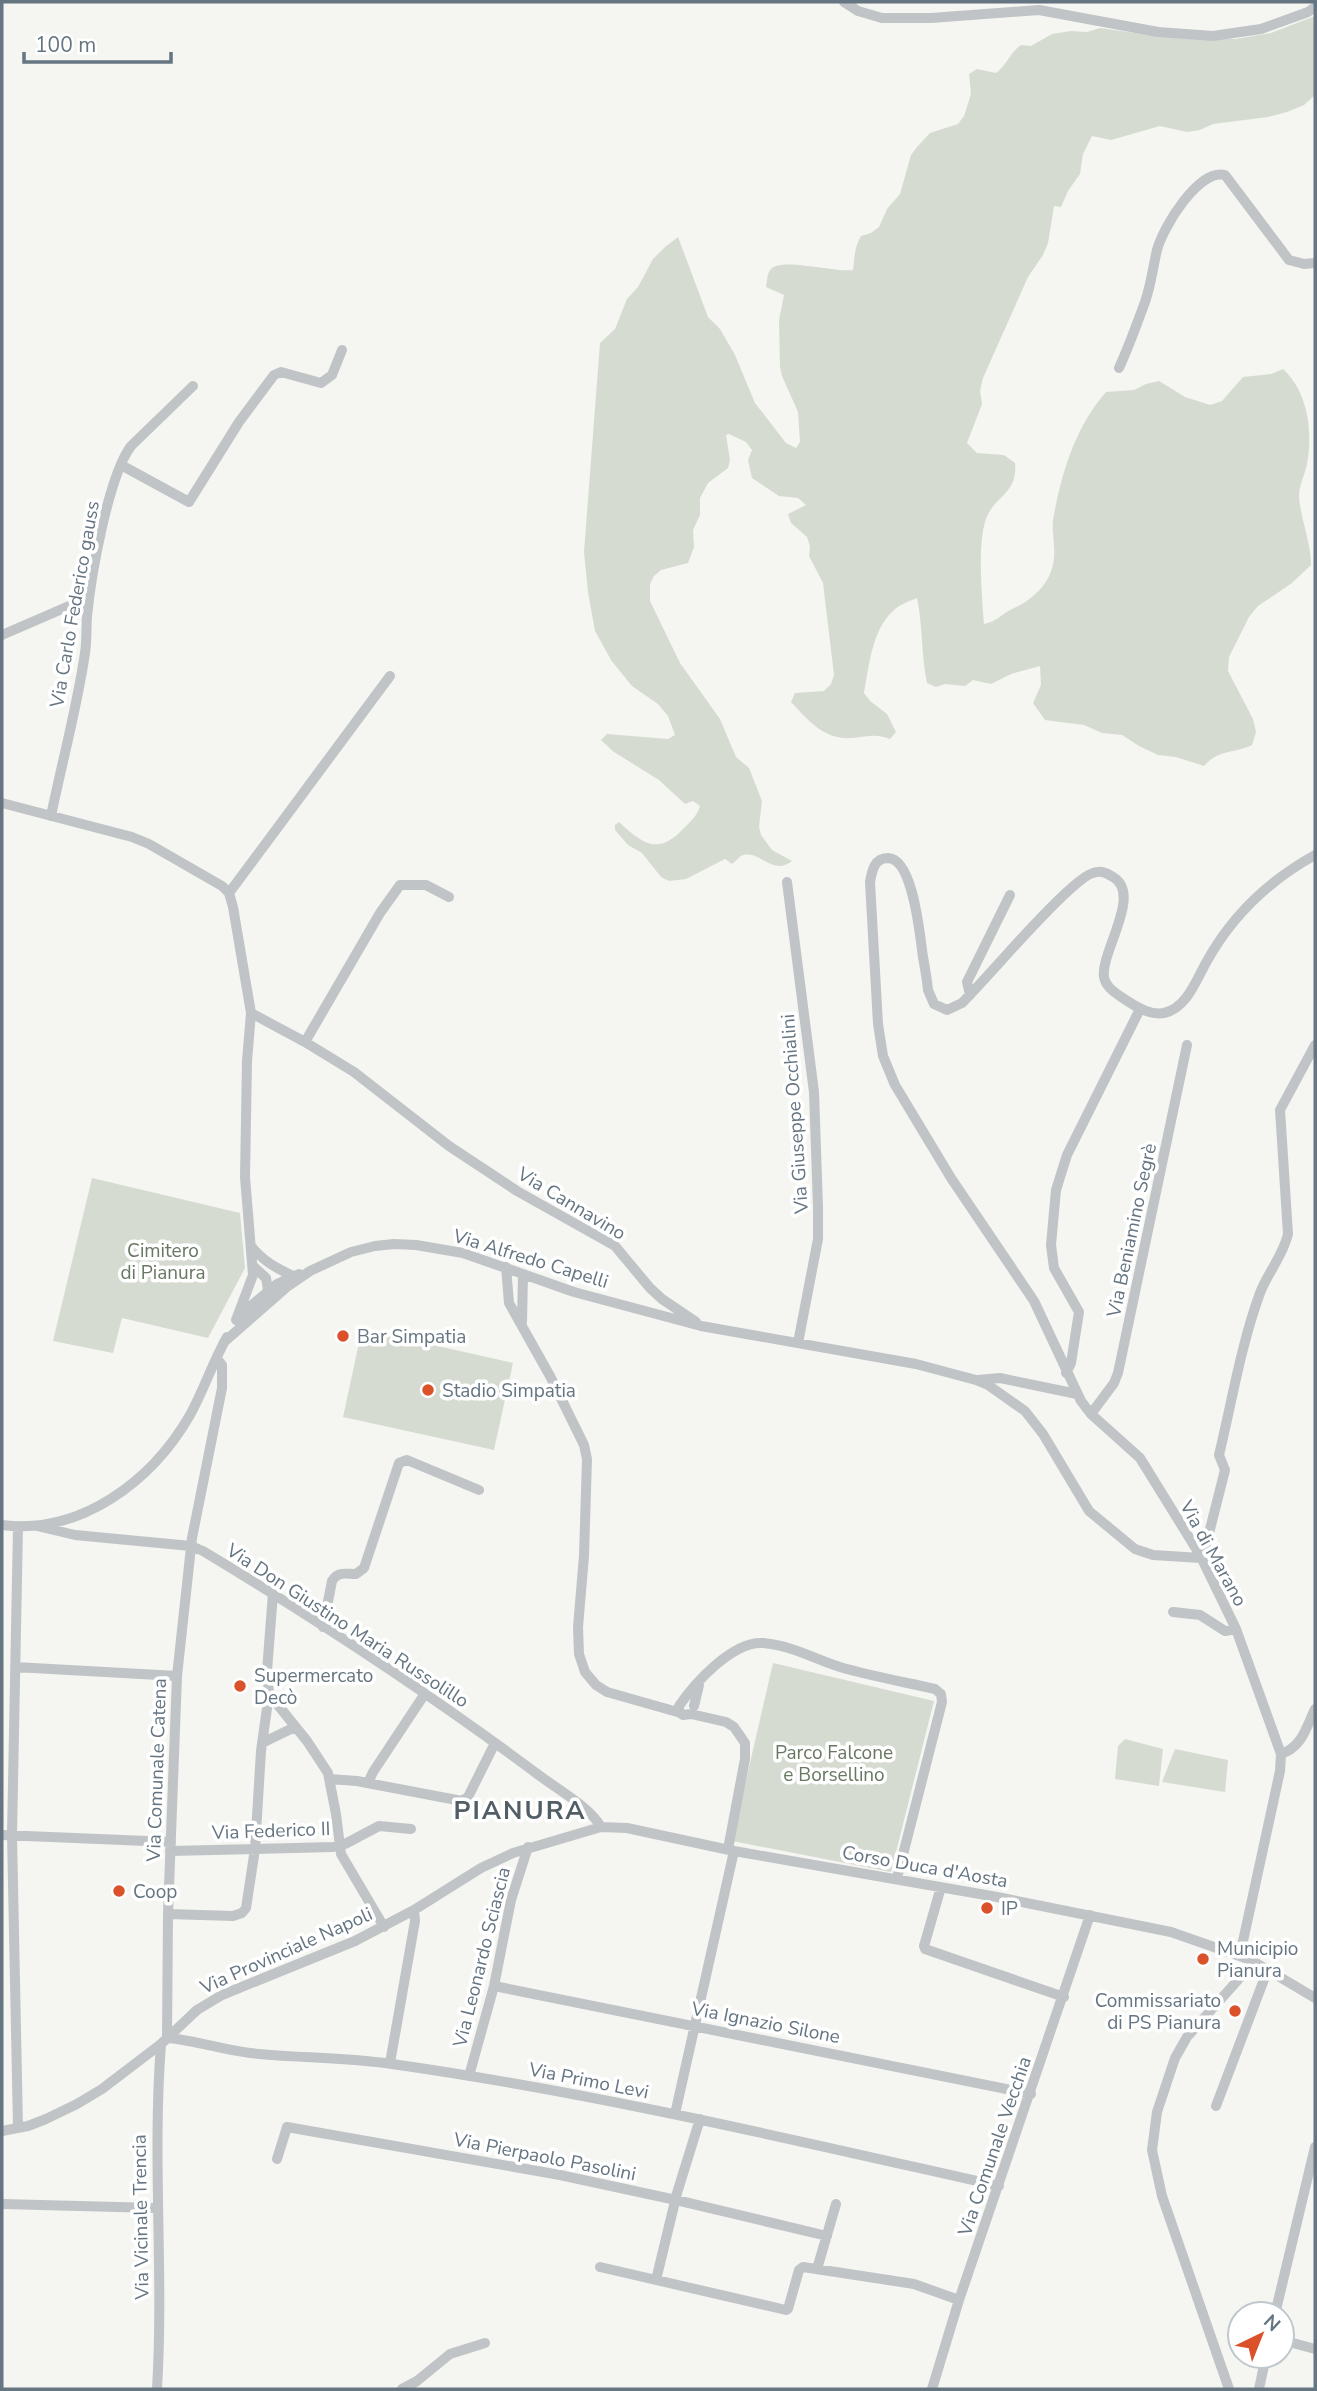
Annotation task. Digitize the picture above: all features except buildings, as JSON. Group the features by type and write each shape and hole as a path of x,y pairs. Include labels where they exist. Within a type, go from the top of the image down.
{"street":[{"path":"844,2 858,11 882,18 930,18 1039,10 1158,32 1213,36 1261,29 1315,7"},
{"path":"1119,368 1146,298 1162,237 1185,198 1214,175 1225,176 1289,260 1304,264 1315,263"},
{"path":"121,465 189,502 239,422 274,375 281,372 321,383 332,375 342,350"},
{"name":"Via Carlo Federico gauss","path":"51,816 86,652 95,566 109,501 121,465 131,446 194,386"},
{"path":"2,635 69,606"},
{"path":"229,893 390,676"},
{"path":"2,803 140,841 222,886 229,893 251,1013 247,1061 245,1177 253,1279 240,1322"},
{"path":"970,995 1046,911 1093,873 1105,872 1118,879 1123,891 1121,917 1104,977 1113,991 1140,1009 1160,1014 1168,1012 1187,996 1227,928 1273,883 1315,855"},
{"name":"Via di Marano","path":"970,995 962,1003 947,1010 934,1004 928,990 914,900 907,877 895,860 886,858 877,862 870,882 878,1024 883,1056 895,1085 951,1178 1034,1301 1077,1394 1091,1414 1139,1458 1200,1557 1236,1629 1281,1754"},
{"name":"Via Giuseppe Occhialini","path":"787,882 814,1092 818,1215 818,1238 798,1343"},
{"path":"305,1042 380,912 400,886 426,886 449,898"},
{"path":"970,995 967,982 1010,895"},
{"name":"Via Cannavino","path":"251,1013 354,1072 449,1146 517,1191 615,1246 662,1299 701,1326 916,1364 976,1380 1025,1411 1043,1434 1089,1511 1135,1549 1153,1555 1200,1557"},
{"path":"1066,1373 1071,1363 1079,1312 1054,1268 1051,1245 1056,1190 1068,1155 1138,1013"},
{"name":"Via Beniamino Segrè","path":"1091,1414 1114,1383 1118,1373 1187,1045"},
{"path":"1200,1557 1206,1545 1225,1470 1219,1455 1247,1334 1262,1289 1283,1250 1288,1234 1280,1110 1315,1045"},
{"name":"Via Alfredo Capelli","path":"37,1526 65,1520 101,1506 141,1477 160,1458 190,1415 224,1342 268,1290 351,1252 394,1244 463,1253 574,1292 701,1326"},
{"path":"251,1246 272,1266 295,1278"},
{"path":"253,1266 266,1278 268,1290 259,1287 253,1279"},
{"path":"506,1267 509,1303 579,1435 587,1459 584,1556 578,1626 579,1654 585,1672 596,1685 607,1692 683,1708 726,1722 741,1734 745,1743 731,1850 675,2114"},
{"path":"522,1326 520,1312 523,1274"},
{"name":"Via Alfredo Capelli","path":"240,1322 295,1278"},
{"path":"2,1525 37,1526 75,1535 191,1546 222,1388 222,1365 217,1359"},
{"name":"Via Cannavino","path":"976,1380 1000,1378 1077,1394"},
{"path":"323,1627 332,1581 342,1573 356,1574 364,1568 399,1463 407,1460 480,1490"},
{"path":"65,1520 75,1535"},
{"path":"18,1527 7,1835 18,2128"},
{"name":"Via Don Giustino Maria Russolillo","path":"191,1546 273,1593 425,1695 588,1812 601,1827"},
{"name":"Via Comunale Catena","path":"164,2041 177,1676 191,1546"},
{"path":"167,1914 233,1916 242,1913 247,1905 255,1849 262,1743 269,1694 267,1671 273,1593"},
{"path":"1173,1612 1200,1615 1225,1631 1236,1629"},
{"path":"683,1708 701,1678 741,1648 761,1643 822,1659 838,1666 935,1689 943,1699 897,1878"},
{"path":"15,1667 177,1676"},
{"path":"269,1694 315,1751 330,1779 342,1856 384,1927"},
{"path":"368,1783 425,1695"},
{"path":"1240,1955 1280,1772 1281,1754 1291,1751 1300,1742 1314,1716"},
{"path":"262,1743 295,1727"},
{"path":"330,1779 368,1783 462,1801 468,1797 495,1743"},
{"name":"Via Federico II","path":"7,1835 255,1849 340,1846 379,1826 411,1829"},
{"name":"Corso Duca d'Aosta","path":"601,1827 627,1828 1171,1932 1240,1955 1315,1998"},
{"name":"Via Provinciale Napoli","path":"2,2131 18,2128 77,2104 102,2089 164,2041 197,2010 222,1995 384,1927 481,1868 528,1847 601,1827"},
{"name":"Via Leonardo Sciascia","path":"470,2076 494,1986 511,1900 528,1847"},
{"path":"942,1887 925,1950 1064,1997"},
{"path":"390,2063 415,1921 414,1910"},
{"name":"Via Comunale Vecchia","path":"932,2389 959,2300 1090,1915"},
{"path":"1216,2106 1268,1969"},
{"path":"1229,2389 1162,2196 1153,2158 1152,2140 1166,2082 1181,2046 1237,1981"},
{"name":"Via Ignazio Silone","path":"494,1986 1031,2094"},
{"name":"Via Primo Levi","path":"164,2041 253,2053 324,2056 390,2063 470,2076 700,2119 999,2186"},
{"name":"Via Vicinale Trencia","path":"157,2389 160,2338 157,2097 164,2041"},
{"path":"656,2280 700,2119"},
{"name":"Via Pierpaolo Pasolini","path":"277,2159 286,2127 509,2165 677,2200 827,2236"},
{"path":"1278,2300 1315,2147"},
{"path":"817,2269 836,2203"},
{"path":"2,2204 158,2208"},
{"path":"600,2267 787,2310 800,2269 817,2269 914,2284 959,2300"},
{"path":"402,2389 417,2381 450,2354 485,2343"},
{"path":"1296,2344 1315,2349"},
{"path":"1259,2389 1263,2370"}],"green space":[{"path":"1315,16 1315,95 1304,105 1268,117 1213,124 1187,132 1160,126 1111,140 1092,136 1083,154 1080,174 1061,207 1054,206 1048,243 1028,277 983,378 980,391 982,404 967,443 977,453 1004,455 1015,463 1010,488 990,511 983,530 981,571 984,624 996,620 1030,599 1049,577 1054,558 1053,519 1066,466 1086,419 1106,392 1134,390 1159,381 1185,397 1210,405 1222,401 1243,377 1271,374 1283,369 1298,389 1309,426 1309,451 1299,496 1311,565 1292,583 1258,606 1249,617 1229,657 1228,671 1253,719 1256,732 1252,745 1221,754 1204,766 1176,757 1158,755 1122,735 1102,733 1084,725 1045,720 1033,703 1041,685 1040,666 1011,674 991,684 973,680 965,686 945,684 936,687 927,683 917,598 895,609 880,628 864,693 887,714 896,732 890,739 875,736 841,738 825,732 810,722 791,702 795,693 824,691 831,684 834,675 823,583 809,556 807,537 791,523 788,514 806,505 798,498 779,496 752,478 748,460 752,450 746,442 729,434 726,435 730,460 728,468 708,483 700,498 700,515 693,530 694,547 688,563 661,570 654,576 650,584 650,601 680,663 720,719 736,757 749,768 762,801 759,827 761,835 772,850 792,861 778,866 748,855 741,856 732,864 725,859 686,879 669,881 661,877 642,853 628,845 615,830 615,825 619,822 643,841 658,844 675,837 694,818 700,806 693,801 685,804 659,780 614,752 601,740 607,734 668,739 675,735 668,716 658,704 632,686 611,660 595,631 584,552 600,343 615,329 627,299 638,287 653,259 678,237 708,317 720,329 735,355 755,403 786,443 796,448 800,442 798,412 780,367 779,320 784,295 766,287 769,272 775,266 784,265 853,270 861,236 879,227 887,209 900,194 911,155 930,133 958,124 964,116 971,94 969,74 977,69 996,73 1021,45 1031,46 1052,34 1087,32 1100,28 1165,37 1235,39 1271,33"},
{"name":"Cimitero di Pianura","path":"92,1178 240,1213 245,1268 208,1338 122,1318 113,1353 53,1341"},
{"name":"Stadio Simpatia","path":"362,1329 513,1363 494,1450 343,1417"},
{"name":"Parco Falcone e Borsellino","path":"773,1663 934,1701 891,1872 732,1841"},
{"path":"1125,1739 1163,1749 1159,1786 1115,1779 1118,1746"},
{"path":"1175,1749 1228,1760 1225,1792 1162,1782"}],"tunnel":[{"path":"1237,1981 1250,1965"}],"place":[{"name":"Bar Simpatia","path":"343,1336"},
{"name":"Stadio Simpatia","path":"428,1390"},
{"name":"Supermercato Decò","path":"240,1686"},
{"name":"Coop","path":"119,1891"},
{"name":"IP","path":"987,1908"},
{"name":"Municipio Pianura","path":"1203,1959"},
{"name":"Commissariato di PS Pianura","path":"1235,2011"}],"district":[{"name":"PIANURA","path":"520,1810"}]}
